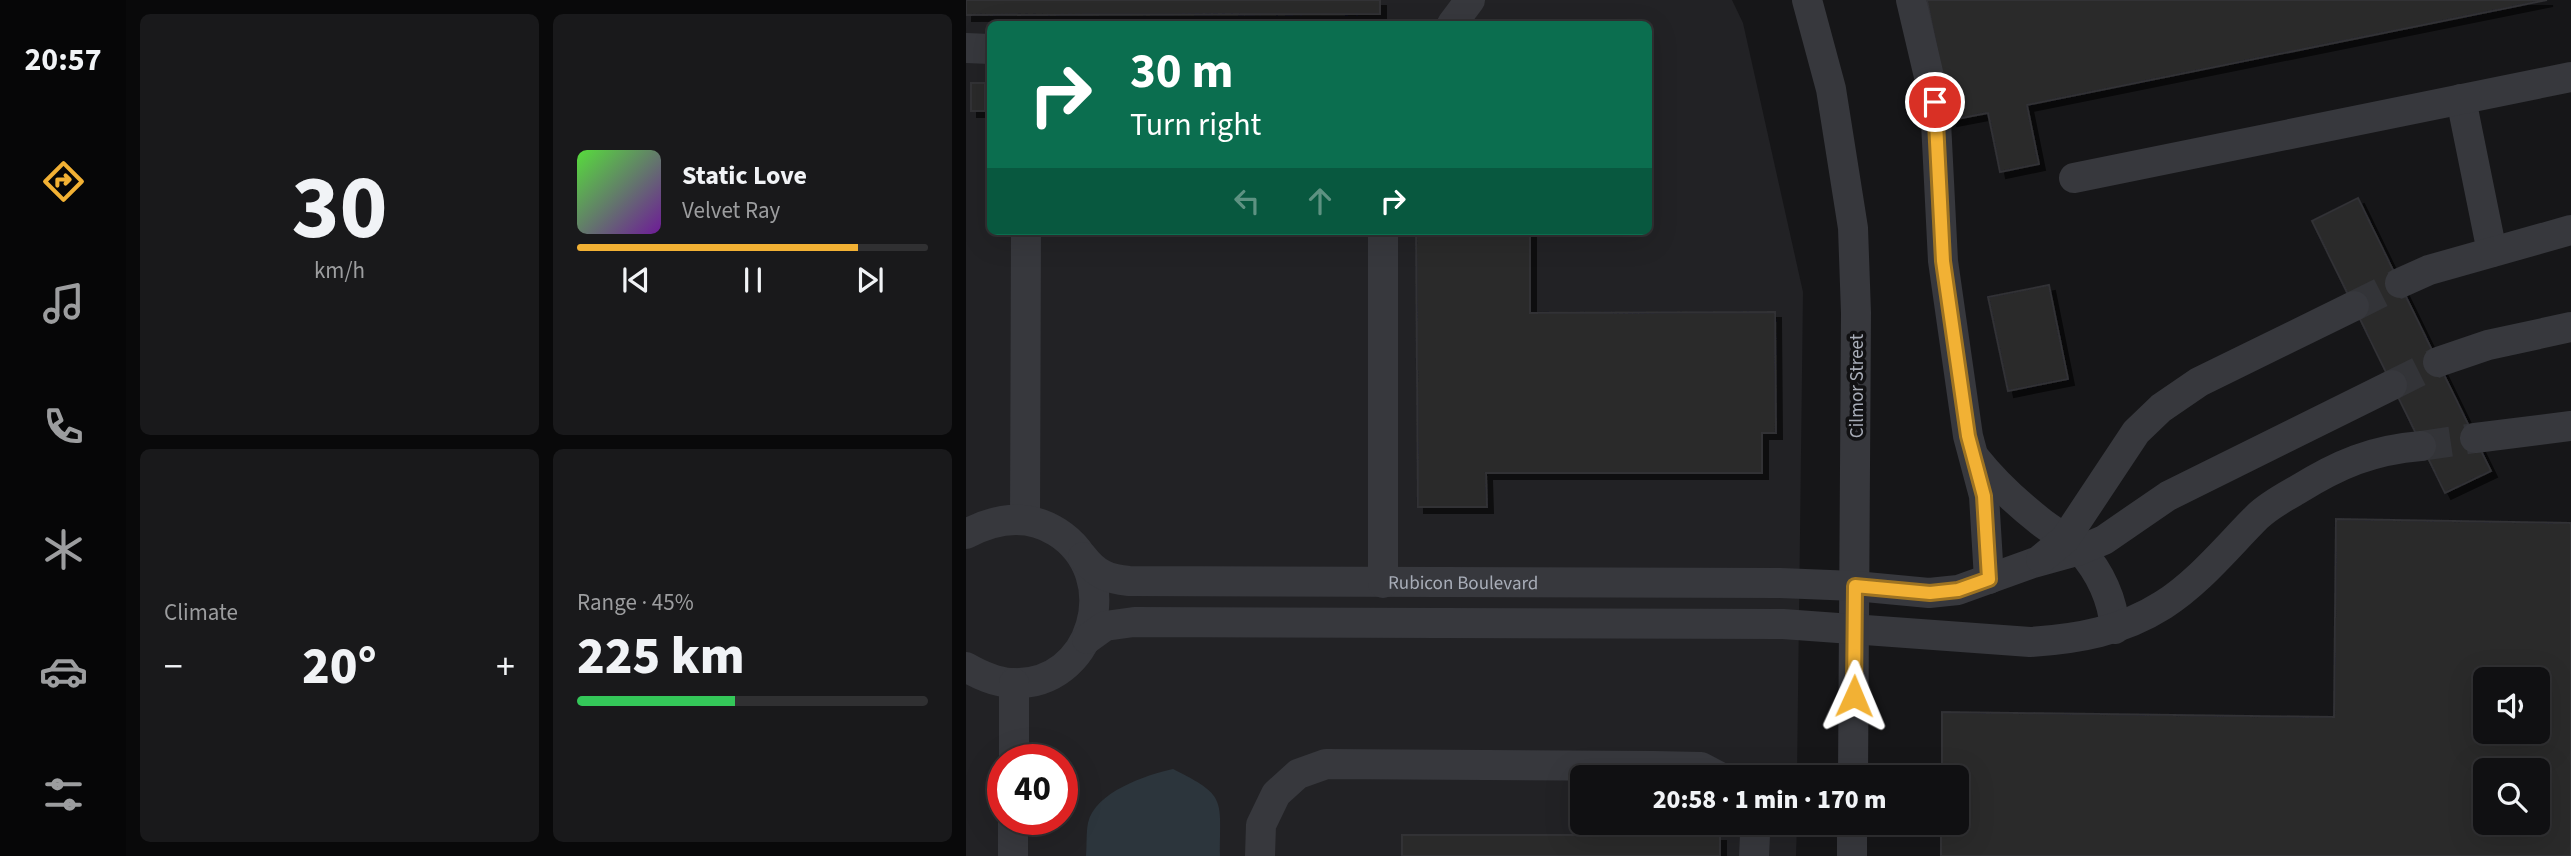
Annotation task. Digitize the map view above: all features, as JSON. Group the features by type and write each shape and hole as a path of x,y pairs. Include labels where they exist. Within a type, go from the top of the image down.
{"street":[{"path":"1454,21 1470,0"},
{"name":"Cilmor Street","path":"1807,0 1831,89 1853,228 1856,313 1853,765"},
{"path":"1911,0 1935,102 1943,261 1968,436 1984,496 1989,579"},
{"path":"966,48 987,49"},
{"path":"2074,177 2571,77"},
{"path":"2462,99 2492,252"},
{"path":"2400,283 2428,270 2571,230"},
{"path":"966,534 1003,519 1025,519 1026,235"},
{"path":"1383,235 1383,583"},
{"path":"2072,544 2136,432 2161,408 2199,382 2354,306"},
{"path":"2438,362 2488,345 2571,327"},
{"name":"Rubicon Boulevard","path":"1025,519 1048,526 1068,539 1099,574 1129,581 1780,583 1930,593 1958,590 2033,563 2072,544 2104,540 2168,496 2392,385"},
{"path":"2475,438 2571,426"},
{"name":"Rubicon Boulevard","path":"1087,639 1105,626 1130,622 1783,624 2030,642 2063,640 2115,629 2147,615 2179,594 2260,514 2325,472 2373,453 2421,446"},
{"path":"1974,456 1991,478 2045,525 2072,544 2101,580 2114,615 2115,629"},
{"path":"966,667 986,678 1014,683 1035,681 1054,672 1073,658 1087,639 1095,612 1094,583 1083,556"},
{"path":"1014,683 1014,744"},
{"path":"1260,856 1261,825 1276,794 1298,774 1326,764 1570,765"},
{"path":"1013,835 1013,856"},
{"path":"1754,856 1755,835"},
{"path":"1852,835 1852,856"}],"shaded area":[{"path":"966,0 1732,0 1743,23 1803,292 1797,765 1570,765 1570,835 1797,835 1796,856 966,856"},
{"path":"1173,769 1203,786 1217,801 1220,856 1086,856 1088,823 1100,802 1136,781"}],"building":[{"path":"966,0 1380,0 1380,14 966,15"},
{"path":"1927,0 2547,0 2027,105 2039,164 2000,172 1988,113 1951,120"},
{"path":"971,83 985,83 985,111 971,111"},
{"path":"2358,198 2491,471 2445,493 2312,221"},
{"path":"1416,235 1530,235 1530,313 1775,312 1776,433 1762,433 1762,473 1486,473 1487,507 1418,507"},
{"path":"2049,285 2068,379 2008,391 1988,297"},
{"path":"2336,519 2571,523 2571,856 1941,856 1941,835 1969,835 1969,765 1942,765 1942,712 2334,717"},
{"path":"1402,835 1720,835 1720,856 1402,856"}],"tunnel":[{"path":"2354,306 2400,283"},
{"path":"2392,385 2438,362"},
{"path":"2421,446 2475,438"}],"route":[{"path":"1854,696 1855,586 1930,593 1958,590 1989,579 1984,496 1968,436 1943,261 1935,102"}]}
